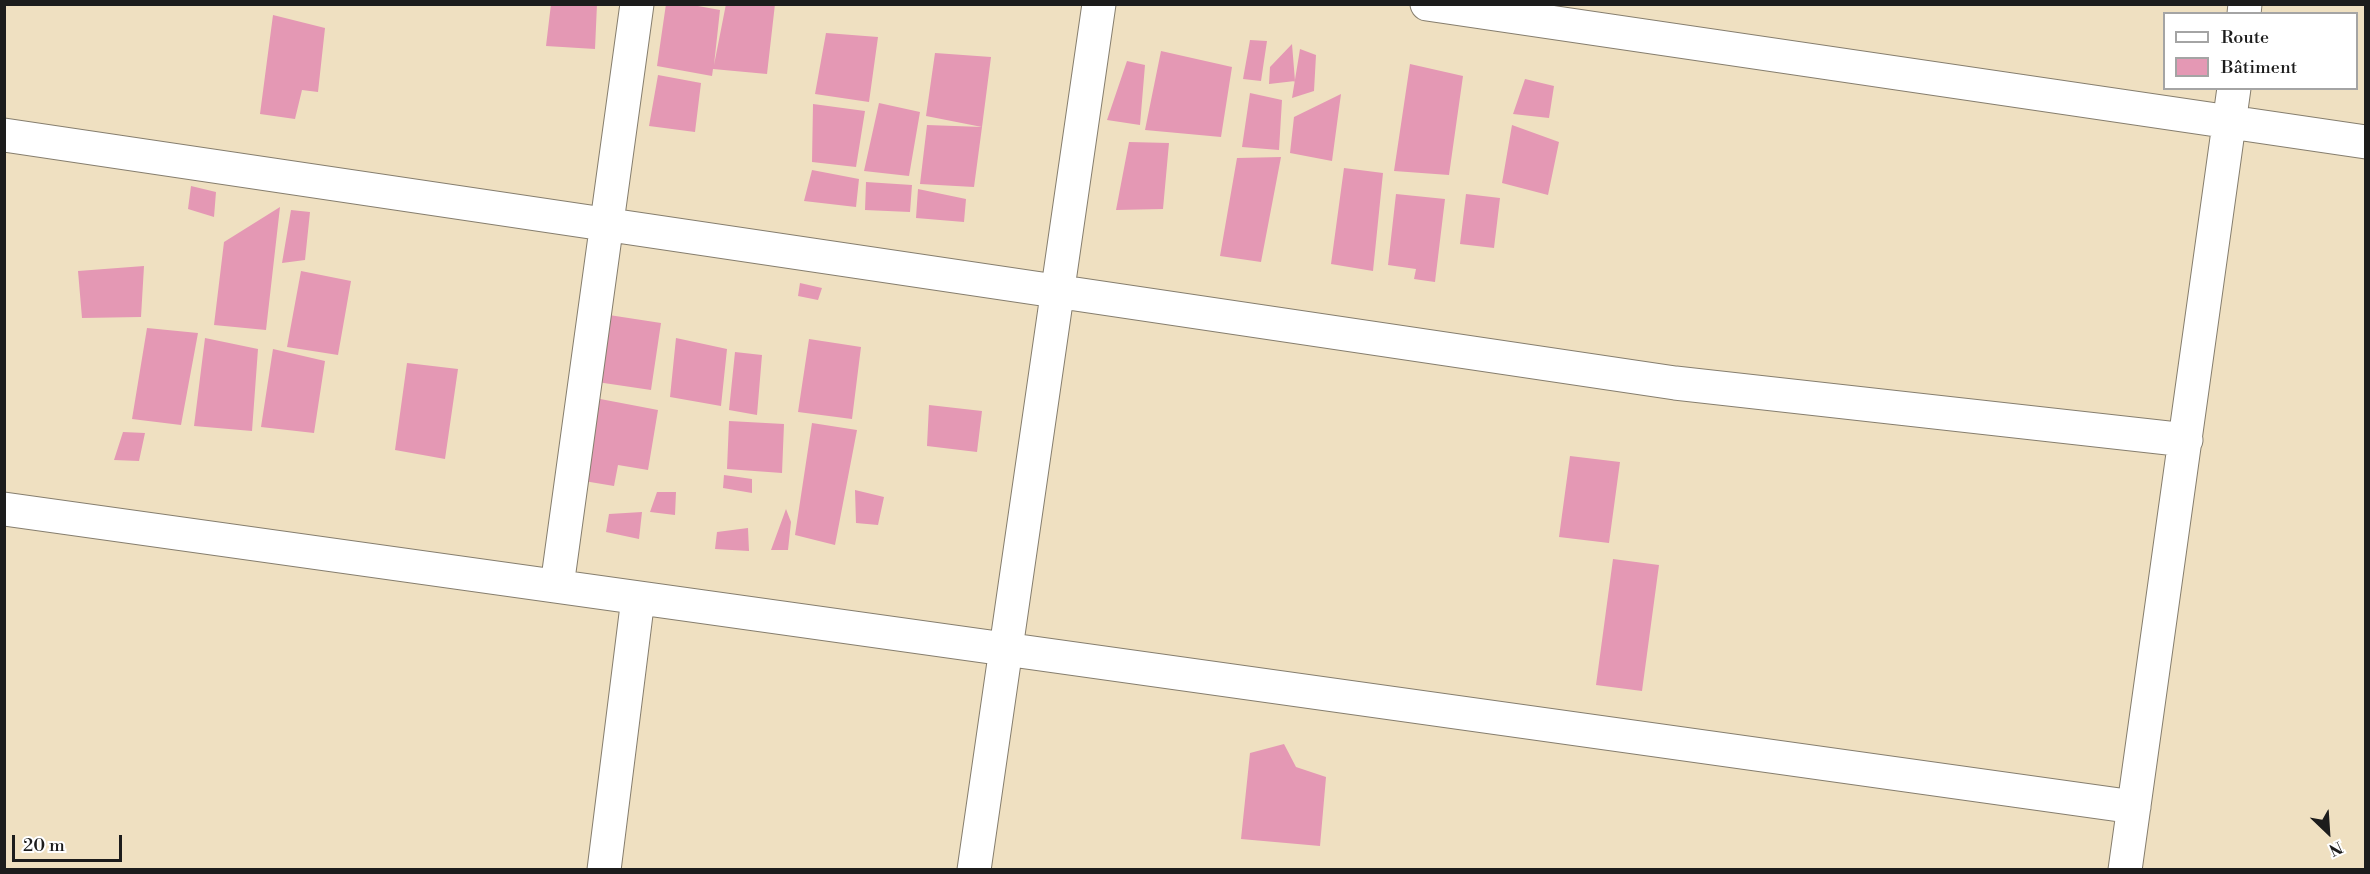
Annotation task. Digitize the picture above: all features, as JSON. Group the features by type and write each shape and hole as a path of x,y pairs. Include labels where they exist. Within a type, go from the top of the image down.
{"street":[{"path":"557,586 637,4"},
{"path":"974,870 1099,4"},
{"path":"1427,4 2366,142"},
{"path":"2126,870 2234,90"},
{"path":"4,135 1675,383 2186,440"},
{"path":"4,509 2134,807"},
{"path":"604,870 638,598"}],"building":[{"path":"551,4 597,4 595,49 546,46"},
{"path":"666,4 687,4 720,10 714,65 726,4 775,4 767,74 713,69 712,76 657,66"},
{"path":"273,15 325,28 318,92 302,90 295,119 260,114"},
{"path":"826,33 878,37 869,102 815,94"},
{"path":"1250,40 1267,41 1261,81 1243,79"},
{"path":"1292,44 1295,81 1269,84 1270,67"},
{"path":"1300,49 1316,55 1314,91 1292,98"},
{"path":"1161,51 1232,67 1221,137 1145,130"},
{"path":"935,53 991,57 982,127 926,116"},
{"path":"1127,61 1145,65 1140,125 1107,120"},
{"path":"1410,64 1463,76 1449,175 1394,171"},
{"path":"658,75 701,83 695,132 649,126"},
{"path":"1525,79 1554,86 1549,118 1513,114"},
{"path":"1250,93 1282,100 1279,150 1242,147"},
{"path":"1341,94 1332,161 1290,153 1294,117"},
{"path":"879,103 920,112 909,176 864,171"},
{"path":"813,104 865,111 856,167 812,162"},
{"path":"927,125 982,127 974,187 920,184"},
{"path":"1512,125 1559,142 1548,195 1502,183"},
{"path":"1129,142 1169,143 1163,209 1116,210"},
{"path":"1281,157 1261,262 1220,256 1237,158"},
{"path":"1344,168 1383,173 1373,271 1331,264"},
{"path":"812,170 859,179 856,207 804,201"},
{"path":"866,182 912,185 910,212 865,210"},
{"path":"191,186 216,192 214,217 188,209"},
{"path":"918,189 966,199 964,222 916,218"},
{"path":"1396,194 1445,199 1435,282 1414,279 1416,269 1388,265"},
{"path":"1466,194 1500,198 1494,248 1460,244"},
{"path":"280,207 266,330 214,325 224,242"},
{"path":"291,210 310,212 305,260 282,263"},
{"path":"144,266 141,317 82,318 78,271"},
{"path":"301,271 351,281 338,355 287,347"},
{"path":"800,283 822,288 818,300 798,296"},
{"path":"609,315 661,323 651,390 597,382"},
{"path":"147,328 198,333 181,425 132,419"},
{"path":"205,338 258,349 252,431 194,426"},
{"path":"676,338 727,349 721,406 670,397"},
{"path":"809,339 861,347 852,419 798,412"},
{"path":"273,349 325,361 314,433 261,427"},
{"path":"735,352 762,355 757,415 729,410"},
{"path":"407,363 458,369 445,459 395,450"},
{"path":"595,398 658,410 648,470 618,465 614,486 584,481"},
{"path":"929,405 982,411 977,452 927,446"},
{"path":"729,421 784,424 782,473 727,469"},
{"path":"812,423 857,430 835,545 795,535"},
{"path":"123,432 145,433 139,461 114,460"},
{"path":"1570,456 1620,462 1609,543 1559,537"},
{"path":"724,475 752,479 752,493 723,488"},
{"path":"855,490 884,497 878,525 856,523"},
{"path":"657,492 676,492 675,515 650,512"},
{"path":"786,509 791,522 788,550 771,550"},
{"path":"642,512 639,539 606,532 609,514"},
{"path":"748,528 749,551 715,549 717,532"},
{"path":"1613,559 1659,565 1642,691 1596,685"},
{"path":"1284,744 1296,767 1326,777 1320,846 1241,839 1250,753"}]}
